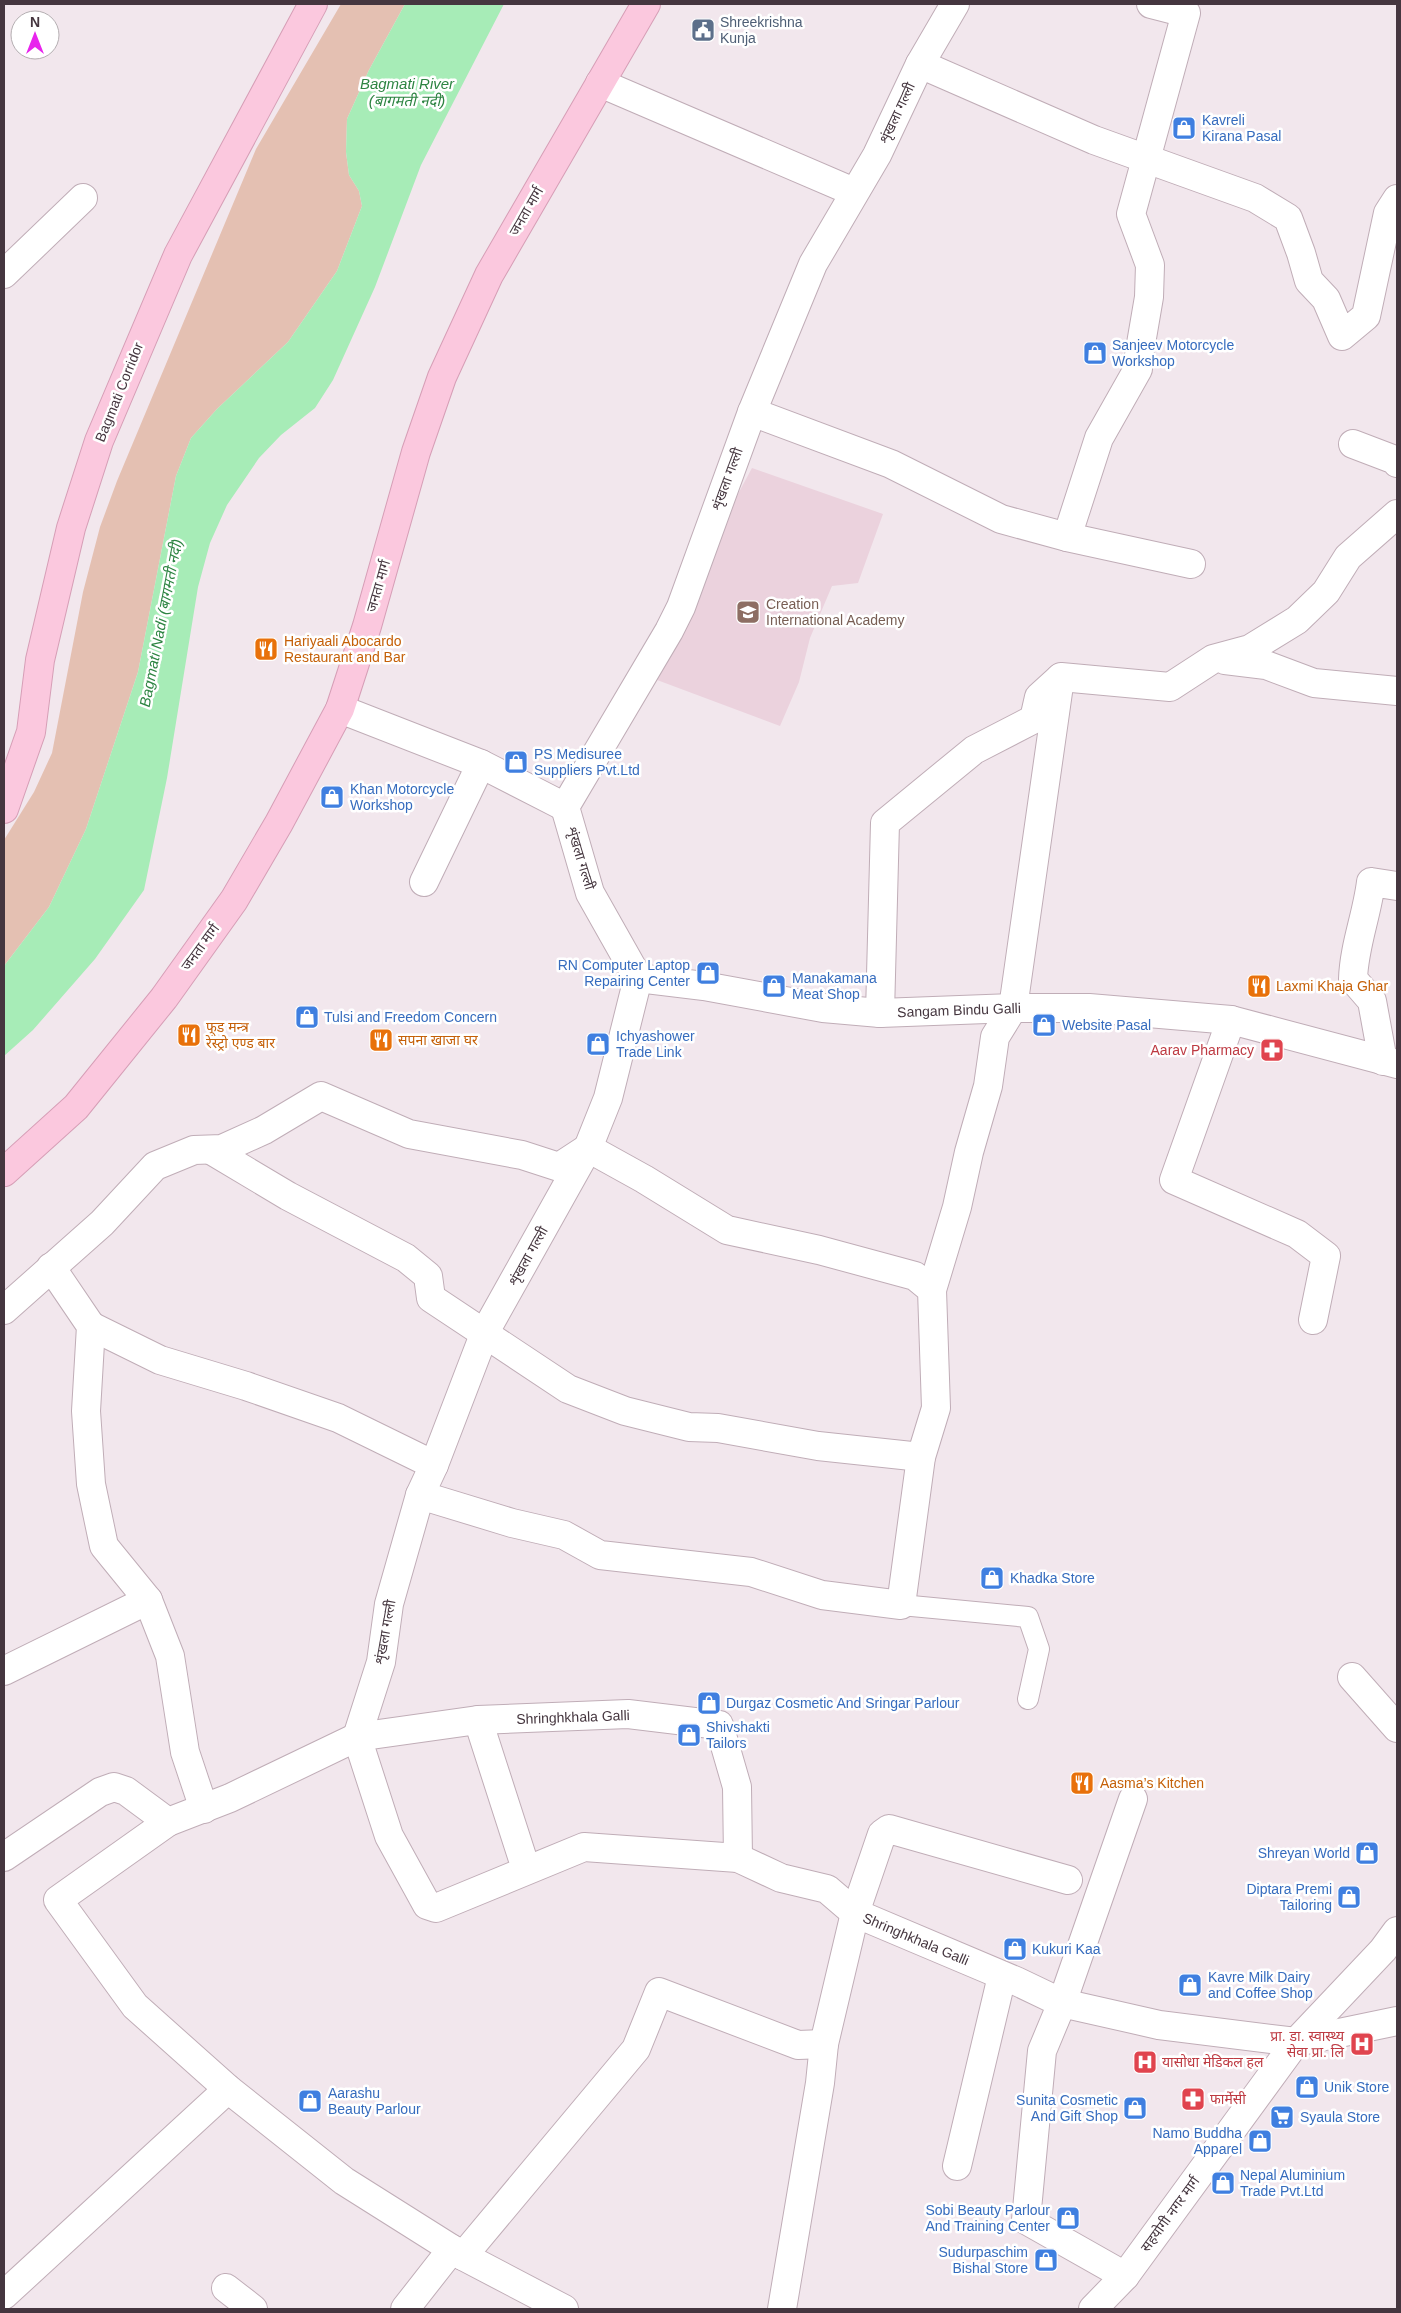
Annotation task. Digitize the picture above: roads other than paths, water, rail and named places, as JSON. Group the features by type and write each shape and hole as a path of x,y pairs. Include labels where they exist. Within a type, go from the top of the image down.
{"main road":[{"name":"Bagmati Corridor","path":"4,809 31,732 40,660 71,528 99,441 178,255 313,4"},
{"name":"जनता मार्ग","path":"4,1172 76,1107 164,998 234,900 280,823 340,708 367,626 416,452 442,377 489,275 646,4"}],"street":[{"name":"शृंखला गल्ली","path":"357,1737 381,1662 389,1604 420,1495 434,1465 485,1332 588,1148 608,1098 638,978 590,893 565,807 677,615 752,412 813,264 877,155 920,64 955,4"},
{"path":"1067,537 1099,438 1138,368 1149,298 1150,265 1131,214 1190,9 1151,4"},
{"path":"920,64 1094,140 1146,157 1255,198 1288,218 1301,253 1308,281 1326,299 1342,336 1366,316 1388,213 1397,199"},
{"path":"600,82 854,192"},
{"path":"4,274 82,198"},
{"path":"752,412 891,464 1001,519 1067,537 1191,564"},
{"path":"1353,444 1395,460 1397,463"},
{"path":"880,1013 885,823 974,750 1034,719 1039,697 1061,676 1170,687 1213,659 1250,649 1297,620 1326,592 1348,557 1397,514"},
{"path":"1213,659 1266,664 1314,683 1397,691"},
{"path":"420,1495 512,1523 564,1535 600,1555 751,1572 822,1595 901,1605 921,1457 936,1408 932,1290 988,1086 995,1037 1013,1008 1061,676"},
{"path":"340,708 482,764 565,807"},
{"path":"424,882 482,764"},
{"path":"1390,1062 1372,1002 1353,979 1354,959 1367,909 1371,882 1397,886"},
{"name":"Sangam Bindu Galli","path":"638,978 704,986 823,1008 880,1013 1013,1008 1089,1008 1231,1020 1390,1062"},
{"path":"1231,1020 1174,1180 1297,1234 1326,1256 1313,1320"},
{"path":"4,1310 102,1223 155,1166 194,1150 222,1149 256,1134 321,1096 409,1134 522,1155 559,1167 588,1148 644,1179 727,1230 819,1250 915,1276 932,1290"},
{"path":"211,1150 288,1196 406,1258 428,1276 431,1298 485,1332 568,1389 625,1411 688,1427 718,1428 818,1446 921,1457"},
{"path":"51,1267 92,1326 160,1360 246,1386 338,1418 434,1465"},
{"path":"92,1326 86,1411 93,1493 104,1546 148,1600 170,1656 186,1752 204,1808"},
{"path":"4,1671 148,1600"},
{"path":"1352,1677 1397,1728"},
{"name":"Shringhkhala Galli","path":"228,2089 134,2006 58,1900 168,1822 204,1808 357,1737 478,1720 628,1714 719,1725 737,1786 738,1858 781,1878 827,1889 855,1913 1062,2003 1159,2025 1296,2042 1397,2021"},
{"path":"478,1720 526,1870"},
{"path":"357,1737 389,1836 427,1905 436,1908 584,1848 738,1858"},
{"path":"4,1857 100,1792 114,1786 126,1791 168,1822"},
{"path":"1125,2276 1026,2220 1042,2051 1062,2003 1133,1799"},
{"path":"782,2309 820,2083 824,2044 855,1913 882,1834 889,1829 1068,1880"},
{"name":"सहयोगी नगर मार्ग","path":"1096,2308 1125,2276 1296,2042 1392,1946"},
{"path":"956,2166 1002,1976"},
{"path":"405,2309 457,2253 636,2049 659,1992 798,2045 824,2044"},
{"path":"4,2295 228,2089 344,2181 457,2253 564,2309"},
{"path":"226,2288 253,2309"}],"lane":[{"path":"901,1605 1028,1618 1039,1650 1028,1699"}],"water":[{"name":"Bagmati River (बागमती नदी)","path":"405,4 504,4 421,165 375,287 333,380 315,408 281,435 259,458 227,505 210,543 198,587 167,778 144,890 95,959 33,1030 4,1056 4,966 49,907 86,829 138,672 176,476 191,438 217,409 288,342 337,271 362,206 359,191 349,175 346,152 347,119 369,70"}],"place":[{"name":"Shreekrishna Kunja","path":"703,30"},
{"name":"Kavreli Kirana Pasal","path":"1184,128"},
{"name":"Sanjeev Motorcycle Workshop","path":"1095,353"},
{"name":"Creation International Academy","path":"748,612"},
{"name":"Hariyaali Abocardo Restaurant and Bar","path":"266,649"},
{"name":"PS Medisuree Suppliers Pvt.Ltd","path":"516,762"},
{"name":"Khan Motorcycle Workshop","path":"332,797"},
{"name":"RN Computer Laptop Repairing Center","path":"708,973"},
{"name":"Manakamana Meat Shop","path":"774,986"},
{"name":"Laxmi Khaja Ghar","path":"1259,986"},
{"name":"Tulsi and Freedom Concern","path":"307,1017"},
{"name":"Website Pasal","path":"1044,1025"},
{"name":"फूड मन्त्र रेस्ट्रो एण्ड बार","path":"189,1035"},
{"name":"सपना खाजा घर","path":"381,1040"},
{"name":"Ichyashower Trade Link","path":"598,1044"},
{"name":"Aarav Pharmacy","path":"1272,1050"},
{"name":"Khadka Store","path":"992,1578"},
{"name":"Durgaz Cosmetic And Sringar Parlour","path":"709,1703"},
{"name":"Shivshakti Tailors","path":"689,1735"},
{"name":"Aasma’s Kitchen","path":"1082,1783"},
{"name":"Shreyan World","path":"1367,1853"},
{"name":"Diptara Premi Tailoring","path":"1349,1897"},
{"name":"Kukuri Kaa","path":"1015,1949"},
{"name":"Kavre Milk Dairy and Coffee Shop","path":"1190,1985"},
{"name":"प्रा. डा. स्वास्थ्य सेवा प्रा. लि","path":"1362,2044"},
{"name":"यासोधा मेडिकल हल","path":"1145,2062"},
{"name":"Unik Store","path":"1307,2087"},
{"name":"फार्मेसी","path":"1193,2099"},
{"name":"Aarashu Beauty Parlour","path":"310,2101"},
{"name":"Sunita Cosmetic And Gift Shop","path":"1135,2108"},
{"name":"Syaula Store","path":"1282,2117"},
{"name":"Namo Buddha Apparel","path":"1260,2141"},
{"name":"Nepal Aluminium Trade Pvt.Ltd","path":"1223,2183"},
{"name":"Sobi Beauty Parlour And Training Center","path":"1068,2218"},
{"name":"Sudurpaschim Bishal Store","path":"1046,2260"}],"water label":[{"name":"Bagmati Nadi (बागमती नदी)","path":"161,623"}]}
